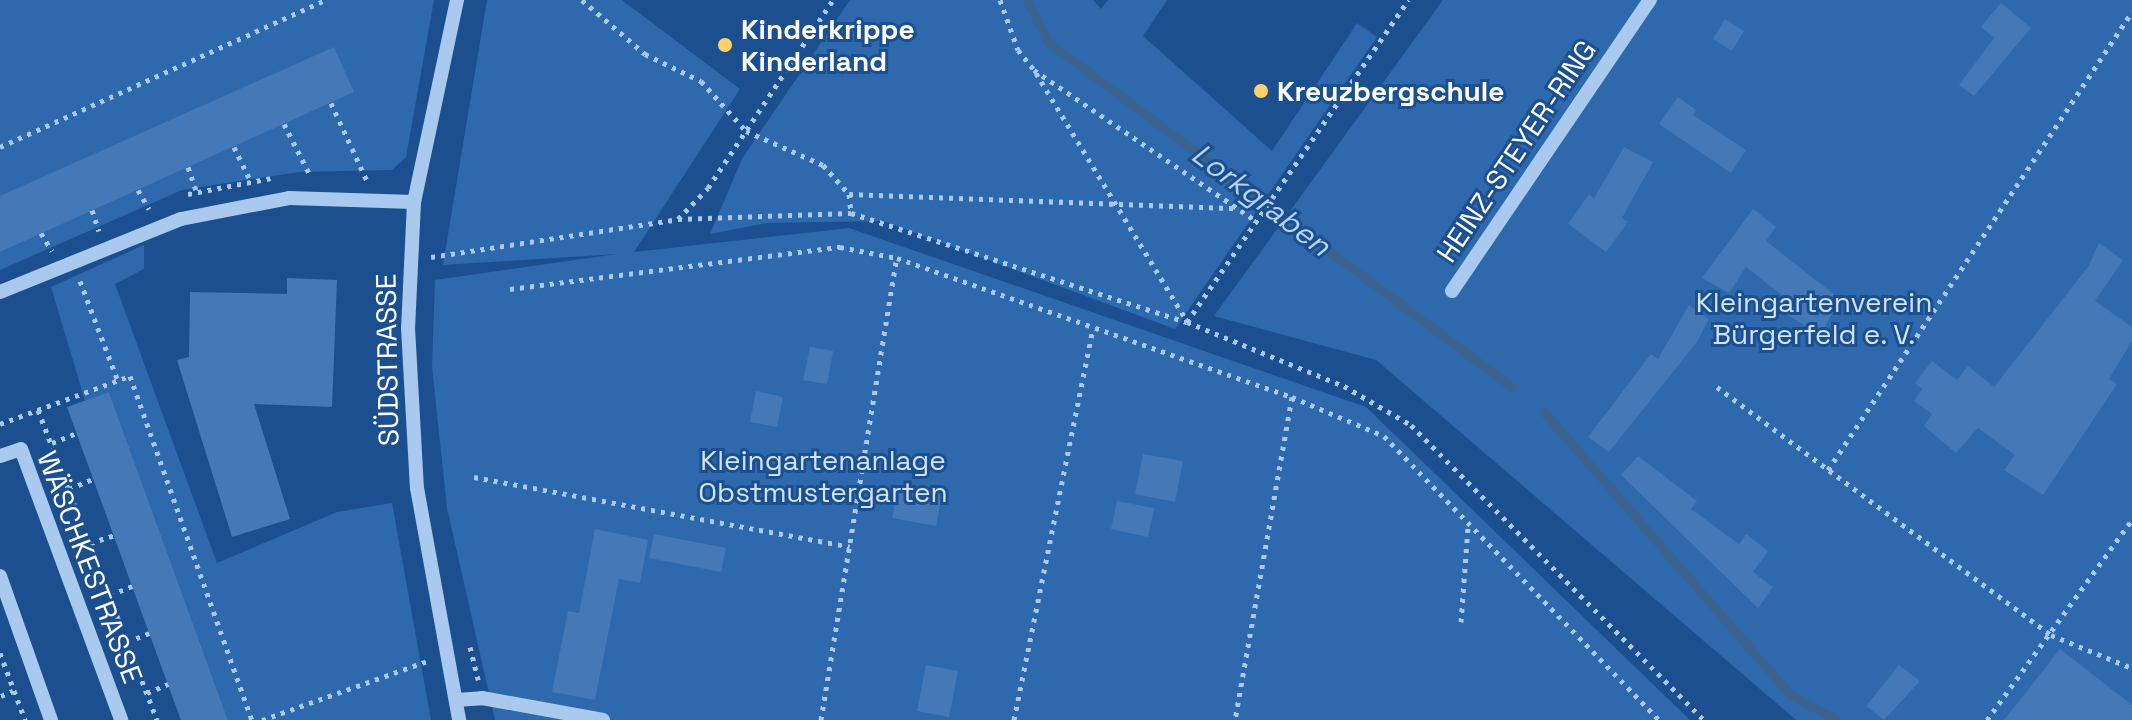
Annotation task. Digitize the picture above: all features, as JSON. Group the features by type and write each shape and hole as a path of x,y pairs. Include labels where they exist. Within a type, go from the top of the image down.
{"street":[{"name":"SÜDSTRASSE","path":"457,0 414,202 411,256 417,488 459,720"},
{"name":"HEINZ-STEYER-RING","path":"1452,291 1650,0"},
{"path":"0,292 181,219 289,198 414,202"},
{"name":"WÄSCHKESTRASSE","path":"0,456 21,449 121,720"},
{"path":"0,576 51,720"},
{"path":"456,700 482,698 603,720"}],"path":[{"path":"0,147 325,0"},
{"path":"582,0 645,54 701,81 746,131 823,165 849,194 851,213"},
{"path":"678,219 708,188 833,0"},
{"path":"1000,0 1018,50 1034,70 1118,204 1187,322"},
{"path":"1187,322 1408,0"},
{"path":"1828,470 2132,12"},
{"path":"1034,70 1256,221"},
{"path":"331,103 367,182"},
{"path":"284,124 311,177"},
{"path":"234,147 249,178"},
{"path":"188,167 196,190"},
{"path":"172,200 196,190 249,178 280,177"},
{"path":"295,177 325,178"},
{"path":"353,180 367,182 382,179"},
{"path":"138,190 149,209"},
{"path":"849,194 1236,208"},
{"path":"137,215 161,205"},
{"path":"92,210 100,231"},
{"path":"411,256 427,257 678,219 851,213 1187,322 1344,386 1411,425 1704,720"},
{"path":"88,237 112,226"},
{"path":"41,233 52,252"},
{"path":"40,257 64,247"},
{"path":"510,289 840,247 897,258 1292,397 1384,436 1659,720"},
{"path":"427,257 427,272"},
{"path":"821,720 897,258"},
{"path":"74,263 118,381"},
{"path":"1014,720 1093,328"},
{"path":"0,424 130,376 252,720"},
{"path":"1717,387 2051,635 2132,668"},
{"path":"1235,720 1292,397"},
{"path":"38,410 157,720"},
{"path":"52,443 77,433"},
{"path":"474,477 850,547"},
{"path":"69,489 93,479"},
{"path":"1987,720 2132,520"},
{"path":"1461,622 1468,525"},
{"path":"90,543 114,535"},
{"path":"110,595 132,586"},
{"path":"127,642 149,633"},
{"path":"469,640 482,698"},
{"path":"0,653 25,720"},
{"path":"262,720 447,654"},
{"path":"147,693 168,684"},
{"path":"1,696 13,691"}],"green space":[{"path":"0,0 434,0 406,157 392,170 299,172 182,190 0,270"},
{"name":"Kleingartenanlage Obstmustergarten","path":"487,0 622,0 740,89 634,252 849,228 1366,407 1690,720 495,720 447,508 432,367 435,280 617,254 443,265"},
{"path":"850,0 1093,0 1101,9 1108,0 1167,0 1143,36 1272,151 1357,23 1377,37 1175,329 883,221 767,223 710,234 742,159"},
{"name":"Kleingartenverein Bürgerfeld e. V.","path":"1443,0 2132,0 2132,720 1796,720 1376,360 1214,316"},
{"path":"144,245 144,269 115,284 217,563 337,512 392,503 431,720 228,720 109,392 85,401 51,287"}],"building":[{"path":"2001,3 2031,28 1974,96 1959,85 1994,38 1981,27"},
{"path":"1725,19 1744,31 1732,51 1713,39"},
{"path":"334,47 354,92 0,252 0,196"},
{"path":"1678,97 1696,110 1693,115 1746,150 1731,173 1659,124"},
{"path":"1624,147 1653,162 1622,218 1628,222 1606,252 1568,224 1589,194 1594,198"},
{"path":"1753,209 1776,227 1766,241 1840,299 1821,334 1787,315 1793,304 1746,267 1729,293 1702,278"},
{"path":"2099,243 2123,260 2095,301 2132,327 2132,341 2109,379 2117,384 2043,495 2004,470 2015,455 1978,428 1956,453 1924,426 1932,414 1914,401 1922,389 1915,383 1932,361 1957,380 1968,366 1994,387 2088,267"},
{"path":"287,278 337,280 332,407 254,404 290,519 232,537 177,360 189,357 190,292 287,294"},
{"path":"1689,305 1709,319 1697,342 1609,452 1588,437 1651,354 1658,359"},
{"path":"810,347 833,351 827,384 803,380"},
{"path":"756,391 783,397 777,427 750,422"},
{"path":"109,392 228,720 181,720 67,407"},
{"path":"1143,454 1183,461 1175,502 1135,494"},
{"path":"1638,456 1697,501 1691,509 1739,544 1746,534 1768,551 1753,572 1773,587 1758,608 1621,475"},
{"path":"899,486 942,494 936,526 892,518"},
{"path":"1117,501 1154,508 1148,537 1111,529"},
{"path":"595,529 648,540 640,583 619,579 595,700 552,692 568,611 579,613"},
{"path":"654,534 726,548 721,572 649,558"},
{"path":"2060,649 2132,705 2132,720 2004,720"},
{"path":"926,665 958,671 949,717 917,711"},
{"path":"1899,665 1920,681 1884,720 1866,706"}],"waterway":[{"name":"Lorkgraben","path":"1027,0 1048,42 1512,387"},
{"name":"Lorkgraben","path":"1543,411 1791,695 1837,720"}],"place":[{"name":"Kinderkrippe Kinderland","path":"725,45"},
{"name":"Kreuzbergschule","path":"1261,91"}]}
